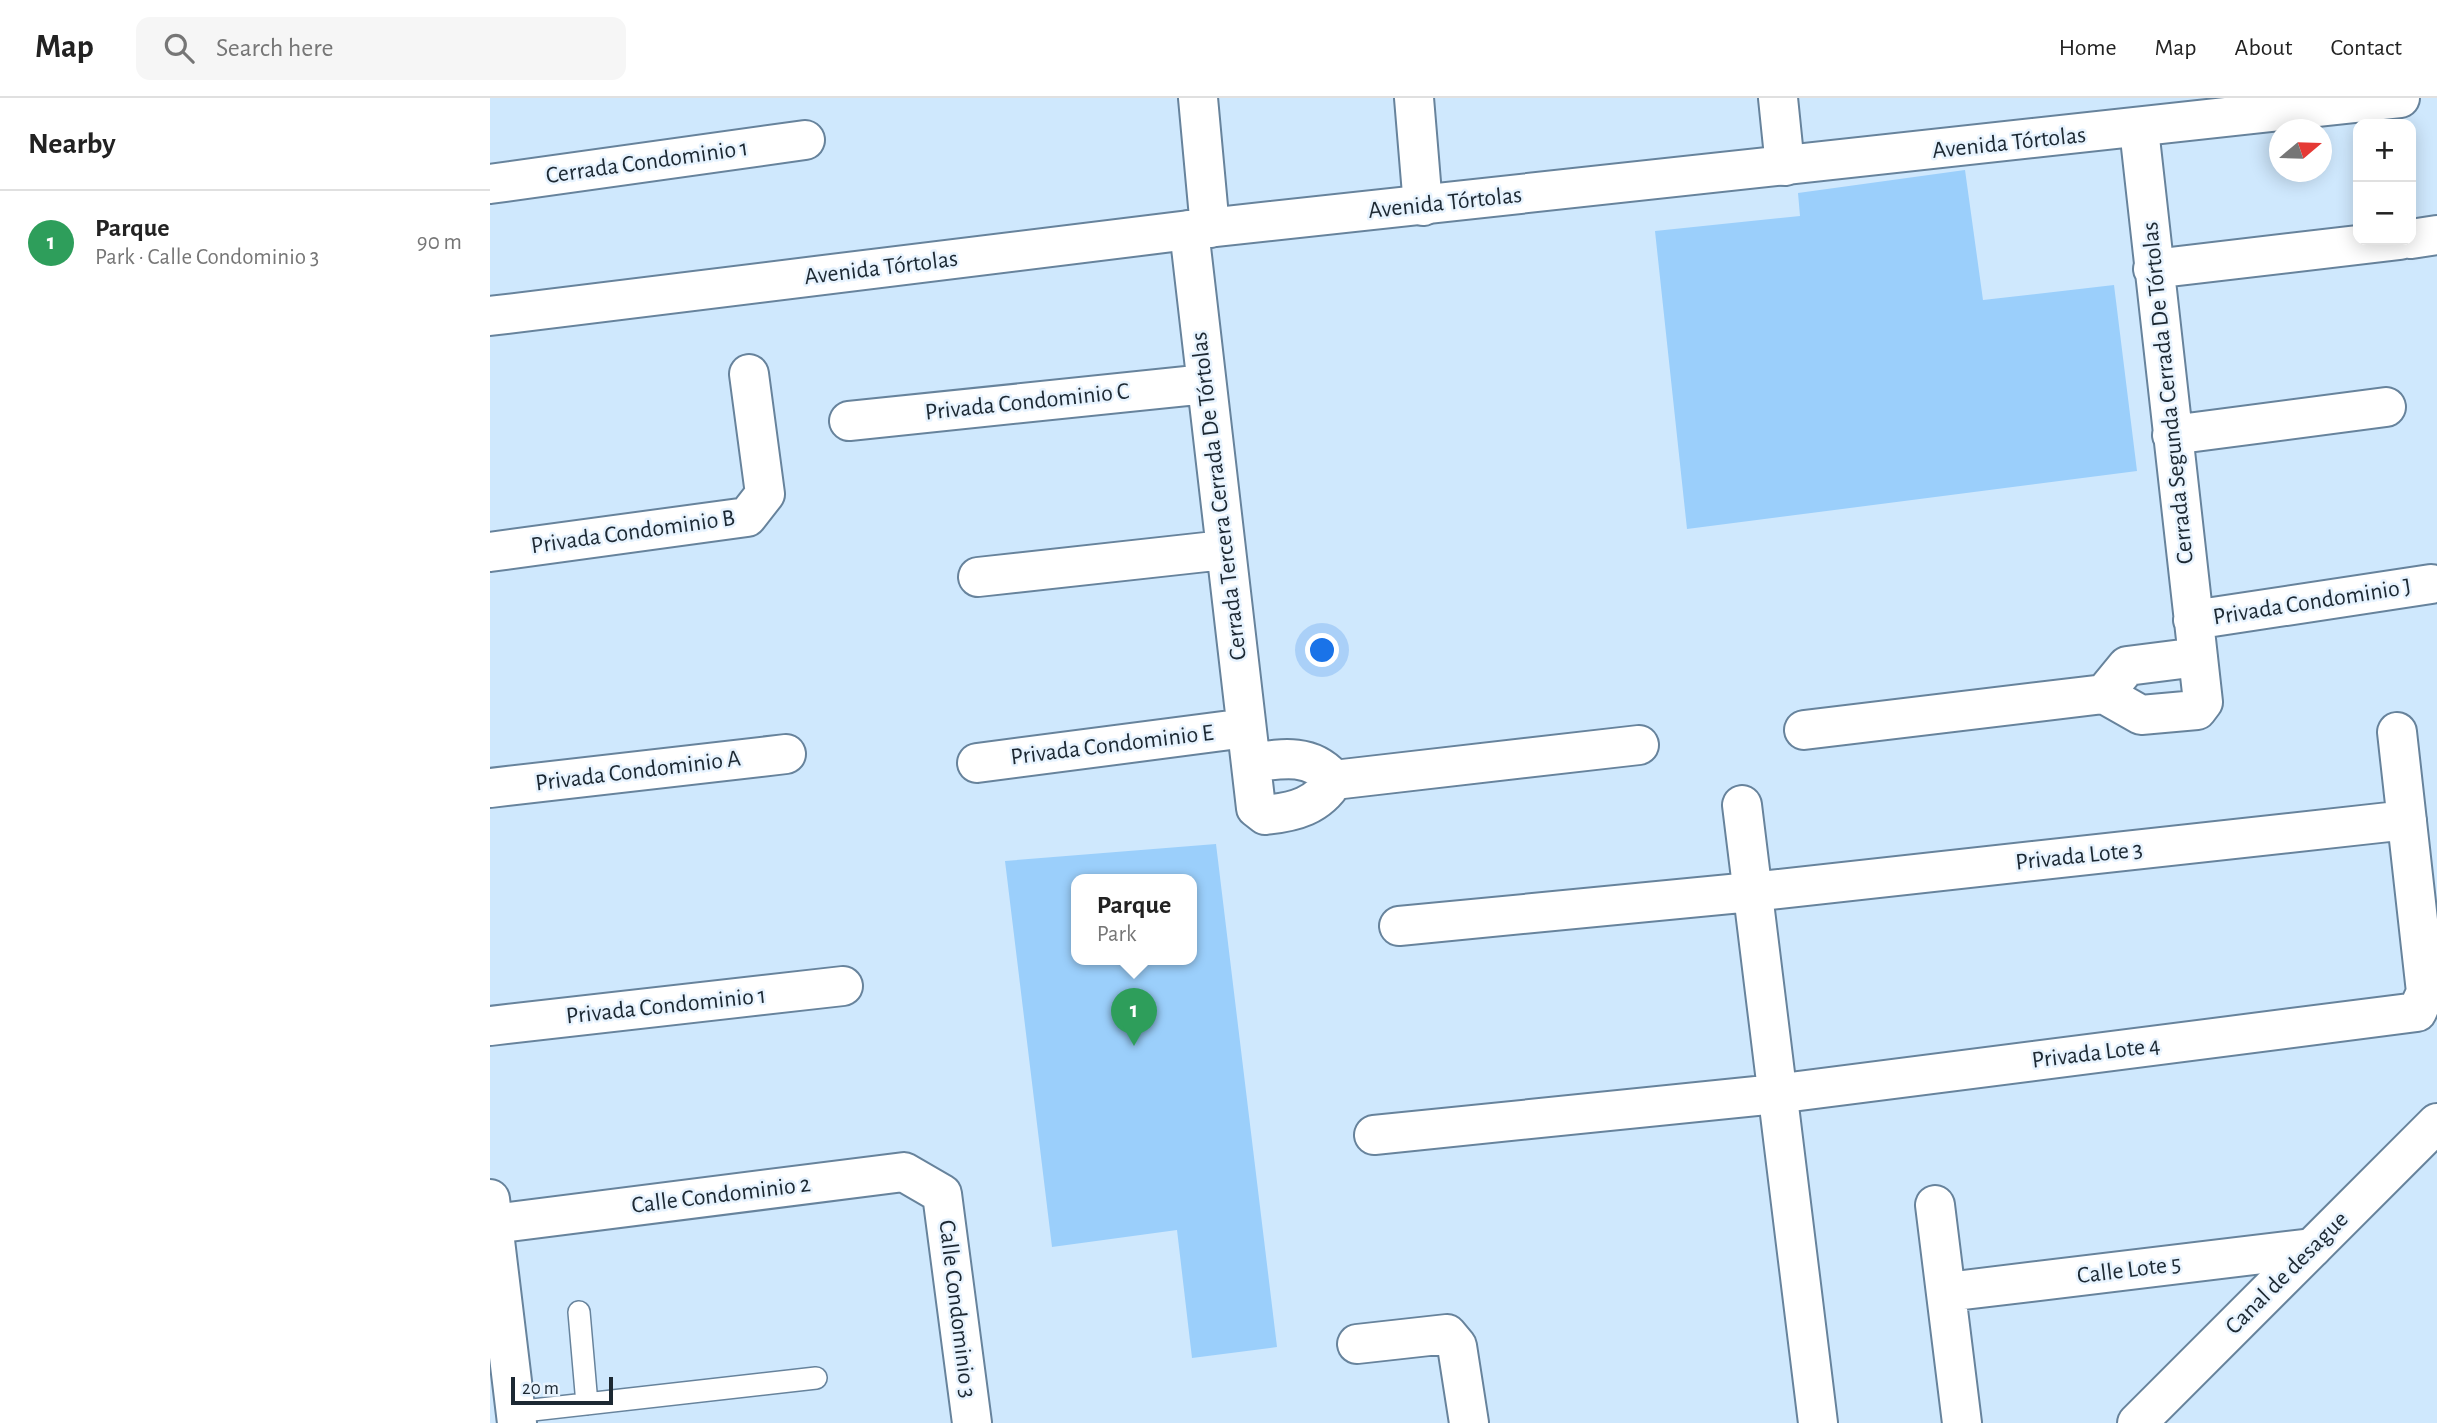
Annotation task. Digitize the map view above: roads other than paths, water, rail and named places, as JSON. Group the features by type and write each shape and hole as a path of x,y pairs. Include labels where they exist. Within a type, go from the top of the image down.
{"street":[{"name":"Cerrada Tercera Cerrada De Tórtolas","path":"1198,98 1206,384 1256,808 1265,815 1289,812 1323,797 1334,780"},
{"path":"1414,98 1423,206"},
{"path":"1778,98 1786,166"},
{"name":"Avenida Tórtolas","path":"490,316 1200,229 2139,129 2400,98"},
{"name":"Cerrada Segunda Cerrada De Tórtolas","path":"2104,694 2141,715 2197,710 2203,702 2139,129"},
{"name":"Cerrada Condominio 1","path":"490,184 805,141"},
{"path":"2416,238 2437,235"},
{"path":"2153,269 2357,245"},
{"name":"Privada Condominio B","path":"490,552 747,517 765,494 750,374"},
{"name":"Privada Condominio C","path":"849,421 1206,384"},
{"path":"2172,435 2386,407"},
{"path":"978,577 1224,550"},
{"name":"Privada Condominio J","path":"2195,638 2431,584"},
{"path":"1804,730 2104,694 2127,666 2195,638"},
{"path":"2397,732 2407,820"},
{"path":"1249,745 1283,758 1312,761 1324,767 1334,780 1639,745"},
{"name":"Privada Condominio E","path":"977,763 1249,745"},
{"name":"Privada Condominio A","path":"490,788 786,754"},
{"path":"1742,805 1818,1423"},
{"name":"Privada Lote 3","path":"1399,926 1752,892 2407,820"},
{"name":"Privada Lote 4","path":"1374,1135 1776,1094 2417,1012 2426,992 2407,820"},
{"name":"Privada Condominio 1","path":"490,1026 843,986"},
{"name":"Canal de desague","path":"2137,1423 2437,1123"},
{"name":"Calle Condominio 2","path":"492,1212 904,1172 942,1194"},
{"name":"Calle Condominio 3","path":"942,1194 972,1423"},
{"path":"1935,1205 1962,1423"},
{"path":"492,1212 516,1417"},
{"name":"Calle Lote 5","path":"1947,1292 2312,1248"},
{"path":"1357,1344 1447,1334 1457,1346 1469,1423"}],"lane":[{"path":"579,1312 587,1404"},
{"path":"516,1417 587,1404 816,1378"}],"place":[{"name":"Parque","path":"1134,1046"}]}
